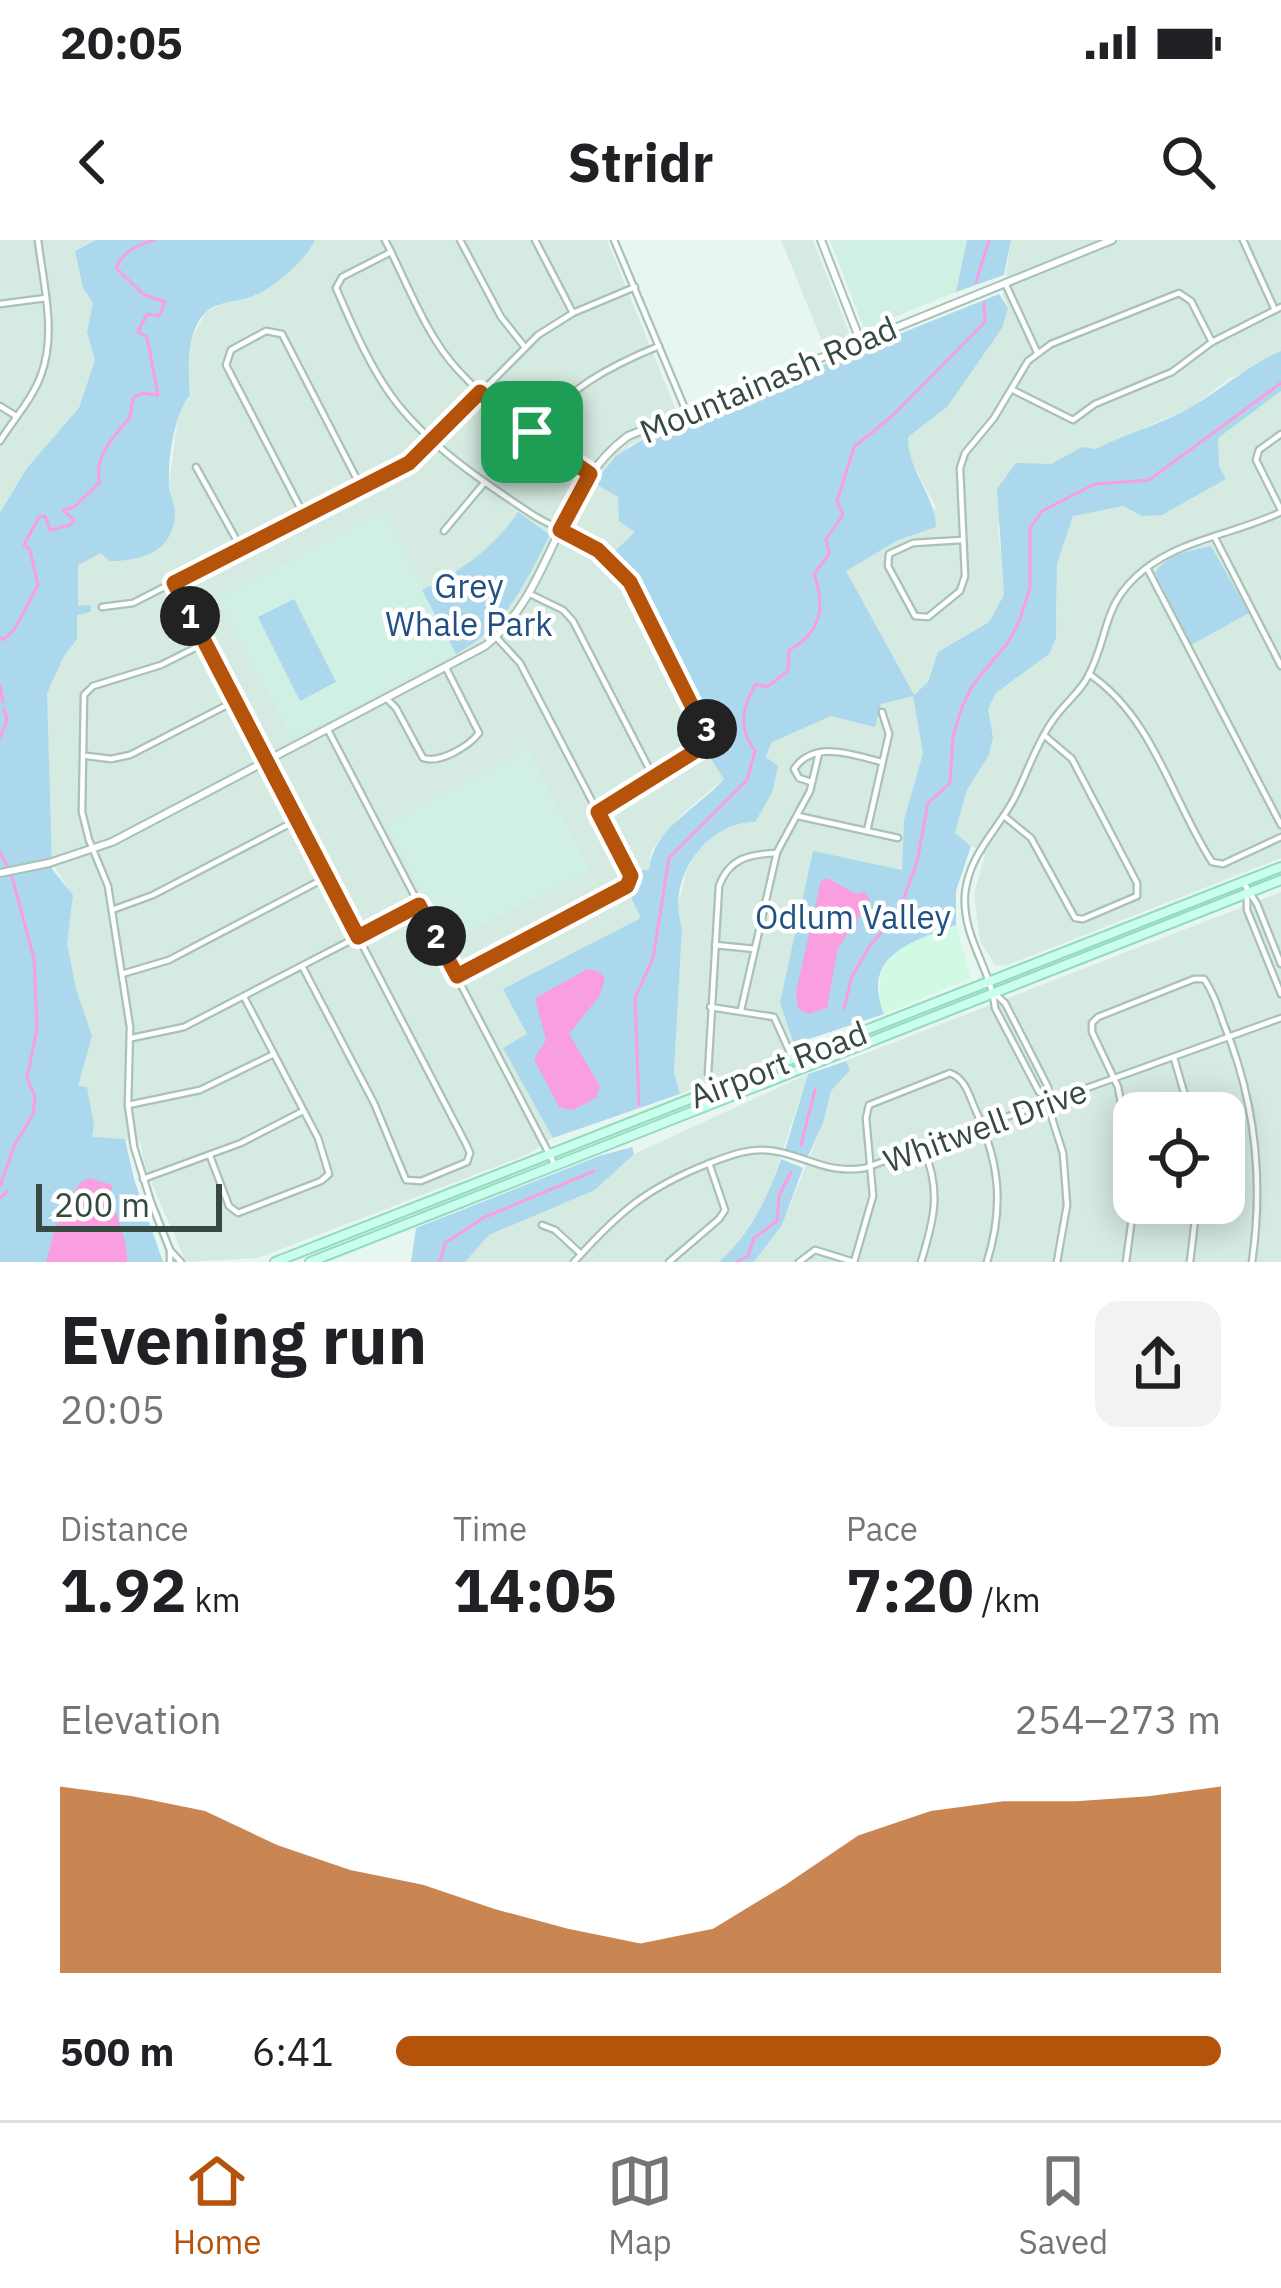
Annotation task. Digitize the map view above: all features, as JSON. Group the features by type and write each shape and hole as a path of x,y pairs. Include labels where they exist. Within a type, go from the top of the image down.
{"main road":[{"name":"Airport Road","path":"275,1262 1281,867"},
{"name":"Airport Road","path":"310,1262 1281,880"}],"street":[{"path":"0,441 41,375 47,348 38,240"},
{"path":"385,240 444,352 480,392 590,474"},
{"path":"460,240 501,317 524,346"},
{"path":"535,240 573,313"},
{"path":"614,240 686,411"},
{"path":"821,240 860,340"},
{"name":"Mountainash Road","path":"0,873 93,849 446,668 496,637 529,593 590,474 628,436 1112,240"},
{"path":"1011,389 1073,420 1095,404 1172,372 1212,342 1278,308 1243,240"},
{"path":"1074,244 1078,253"},
{"path":"391,252 342,277 336,289 389,392 434,441 485,482 598,550 630,582 710,742 598,812"},
{"path":"1005,283 1037,352"},
{"path":"102,607 134,603 415,459 524,346 573,313 635,287"},
{"path":"962,540 913,543 889,554 886,562 915,616 928,616 963,586 962,540 957,482 962,460 1037,352 1179,293 1191,301 1212,342"},
{"path":"0,304 46,298"},
{"path":"305,517 226,365 231,350 266,331 281,334 362,488"},
{"path":"532,432 581,383 659,346"},
{"path":"0,406 16,416"},
{"path":"1057,1262 1068,1187 1048,1099 1039,1092 995,1008 994,993 969,935 966,889 978,851 1004,816 1045,736 1089,674 1109,610 1147,568 1167,555 1281,511 1256,460 1259,450 1281,434"},
{"path":"196,467 242,548"},
{"path":"444,531 485,482"},
{"path":"1215,538 1281,666"},
{"path":"1147,568 1281,825"},
{"path":"174,583 466,1144 470,1158 462,1165 421,1181 406,1180 374,1103 302,965"},
{"path":"529,593 563,610 573,621 654,778"},
{"path":"457,976 627,886 631,876 520,663 496,637"},
{"path":"181,1262 170,1250 142,1179 128,1105 132,1038 112,910 106,878 82,812 84,695 89,688 161,664 205,643"},
{"path":"387,699 423,758 436,760 479,733 446,668"},
{"path":"1089,674 1134,715 1212,862 1223,864 1281,837"},
{"path":"86,756 130,755 235,701"},
{"path":"867,831 889,734 882,712"},
{"path":"328,730 555,1165"},
{"path":"1004,816 1031,838 1075,918 1083,919 1137,896 1137,883 1072,759 1045,736"},
{"path":"812,782 799,778 794,770 800,760 832,749 882,762"},
{"path":"741,1010 777,854 812,782 819,753"},
{"path":"797,815 898,838"},
{"path":"112,910 145,899 297,820"},
{"path":"708,1074 718,890 725,870 751,854 777,854"},
{"path":"122,974 169,960 327,878"},
{"path":"1243,882 1247,910 1281,994"},
{"path":"1247,894 1257,904 1281,964"},
{"path":"132,1038 176,1030 419,905"},
{"path":"715,945 755,949"},
{"path":"1119,1092 1091,1030 1094,1019 1194,979 1207,982 1248,1094 1258,1195 1252,1262"},
{"path":"209,1156 229,1206 238,1213 324,1180 329,1169 244,997"},
{"path":"710,1007 774,1017 797,1070"},
{"name":"Whitwell Drive","path":"574,1262 652,1188 709,1163 766,1150 825,1169 871,1166 1281,1018"},
{"path":"128,1105 200,1090 274,1054"},
{"path":"1174,1058 1184,1092"},
{"path":"799,1262 814,1250 854,1262 873,1201 869,1105 946,1073 961,1078 995,1159 998,1221 987,1262"},
{"path":"142,1179 209,1156 303,1111"},
{"path":"921,1262 937,1200 935,1176 923,1148"},
{"path":"669,1262 725,1210 709,1163"},
{"path":"1126,1262 1131,1224"},
{"path":"1190,1262 1195,1224"},
{"path":"542,1225 555,1230 581,1254"},
{"path":"170,1250 170,1262"}],"shaded area":[{"path":"0,240 96,240 75,251 83,288 93,303 88,332 95,360 80,408 27,468 0,513"},
{"path":"315,240 607,240 681,422 630,445 594,482 618,497 635,532 614,554 640,588 716,734 713,751 724,779 681,815 651,851 649,871 635,870 637,883 629,893 642,918 528,1034 504,1048 553,1138 529,1154 258,1258 186,1262 146,1170 140,1141 91,1137 78,1087 63,950 72,895 47,855 47,679 77,615 78,565 175,513 169,484 179,408 190,395 192,338 206,312 228,301 255,296 291,268"},
{"path":"781,240 813,240 847,337 824,346"},
{"path":"830,240 967,240 956,292 868,328 863,326"},
{"path":"1011,240 1281,240 1281,351 1255,369 1230,378 1192,407 1096,449 1082,447 1051,464 1016,464 998,527 1005,595 989,622 938,652 928,682 914,695 923,753 904,820 902,871 780,1003 794,1044 776,1057 680,1094 674,1072 682,928 676,912 686,873 697,850 721,829 743,822 774,737 831,716 874,726 881,704 846,571 936,508 906,450 908,437 947,407 1008,308 1003,295"},
{"path":"1281,391 1281,858 1005,966 995,965 980,941 974,894 985,855 955,834 967,790 989,755 993,737 988,709 996,693 1049,654 1057,615 1057,564 1073,515 1123,506 1142,516 1225,478 1217,438"},
{"path":"385,512 456,654 293,739 217,598"},
{"path":"528,749 590,870 448,943 387,825"},
{"path":"827,878 856,894 865,892 870,900 838,948 827,1008 808,1014 798,1008 796,992 821,881"},
{"path":"1281,892 1281,1262 754,1262 782,1225 831,1091 850,1070 846,1061"},
{"path":"956,925 971,978 884,1014 878,1000 882,970 897,947"},
{"path":"588,969 605,978 600,995 569,1034 600,1086 596,1098 573,1110 559,1107 534,1059 546,1040 535,998"},
{"path":"808,1074 764,1207 719,1262 465,1262 489,1235 595,1190 634,1154"},
{"path":"89,1178 112,1185 127,1262 46,1262 56,1225 65,1219 83,1219 73,1194"}],"green space":[{"path":"96,240 315,240 269,288 216,306 199,320 190,351 190,395 171,449 174,525 163,545 145,556 110,561 101,553 78,565 78,606 91,605 91,612 77,615 77,639 47,693 52,869 73,895 67,944 92,1036 78,1086 87,1087 92,1137 125,1139 163,1262 0,1262 0,513 27,468 79,408 95,360 87,332 93,303 83,288 75,251"},
{"path":"967,240 1011,240 1004,275 956,292"},
{"name":"Odlum Valley","path":"999,294 1008,308 1002,328 947,407 908,437 936,527 898,540 846,571 914,695 928,682 938,652 989,622 1004,595 997,489 1016,463 1051,464 1082,447 1096,449 1193,406 1281,351 1281,391 1218,438 1219,466 1226,479 1162,515 1142,516 1123,506 1073,516 1057,564 1056,638 1049,654 996,693 988,709 993,737 989,755 967,790 955,833 971,846 956,891 956,925 908,945 885,964 878,994 884,1014 794,1044 780,1003 813,851 902,870 904,820 923,753 913,696 881,704 875,727 831,716 772,742 766,757 778,766 772,793 755,822 720,832 706,843 685,873 680,891 674,1072 680,1094 553,1138 503,1048 527,1034 503,989 641,918 629,893 637,883 635,870 649,870 668,830 724,779 708,754 716,745 716,734 637,581 613,553 635,532 619,521 618,497 594,483 616,456 653,433"},
{"name":"Grey Whale Park","path":"518,512 550,535 501,617 456,654 422,590 475,558"},
{"path":"1211,546 1249,613 1191,645 1155,573 1172,558"},
{"path":"294,599 336,682 300,701 258,617"},
{"path":"846,1061 850,1070 831,1091 807,1158 785,1150 808,1074"},
{"path":"632,1147 634,1154 595,1190 489,1235 465,1262 411,1262 416,1228"},
{"path":"781,1159 803,1168 782,1225 754,1262 719,1262 757,1215"}],"waterway":[{"path":"0,637 3,640 14,630 38,585 30,550 24,545 39,517 45,516 50,530 70,525 74,520 63,510 74,507 100,482 102,455 130,417 133,398 142,393 158,395 147,337 138,332 147,314 159,316 165,302 144,295 116,268 131,250 154,240"},
{"path":"976,282 989,240"},
{"path":"639,1105 635,998 653,958 669,858 747,780 755,751 744,726 747,701 756,684 767,687 788,671 789,650 808,636 818,618 820,597 814,574 829,554 826,539 843,515 837,501 854,447 892,416 985,322 984,303"},
{"path":"844,1008 852,976 899,911 917,862 928,803 950,783 953,736 962,707 1020,619 1030,588 1030,528 1042,511 1095,484 1149,480 1281,383"},
{"path":"0,686 3,702"},
{"path":"0,737 7,720 4,709"},
{"path":"0,852 11,873 34,959 37,1029 27,1078 35,1097 33,1114 14,1146 0,1186"},
{"path":"801,1145 815,1090"},
{"path":"440,1262 445,1243 483,1218 594,1171"},
{"path":"736,1262 748,1256 754,1238 777,1221 779,1196 791,1172"},
{"path":"0,1198 7,1192"}],"route":[{"path":"480,392 532,432 590,474 560,530 598,550 630,582 710,742 598,812 631,876 627,886 457,976 419,905 358,937 174,583 409,463 480,392"}]}
